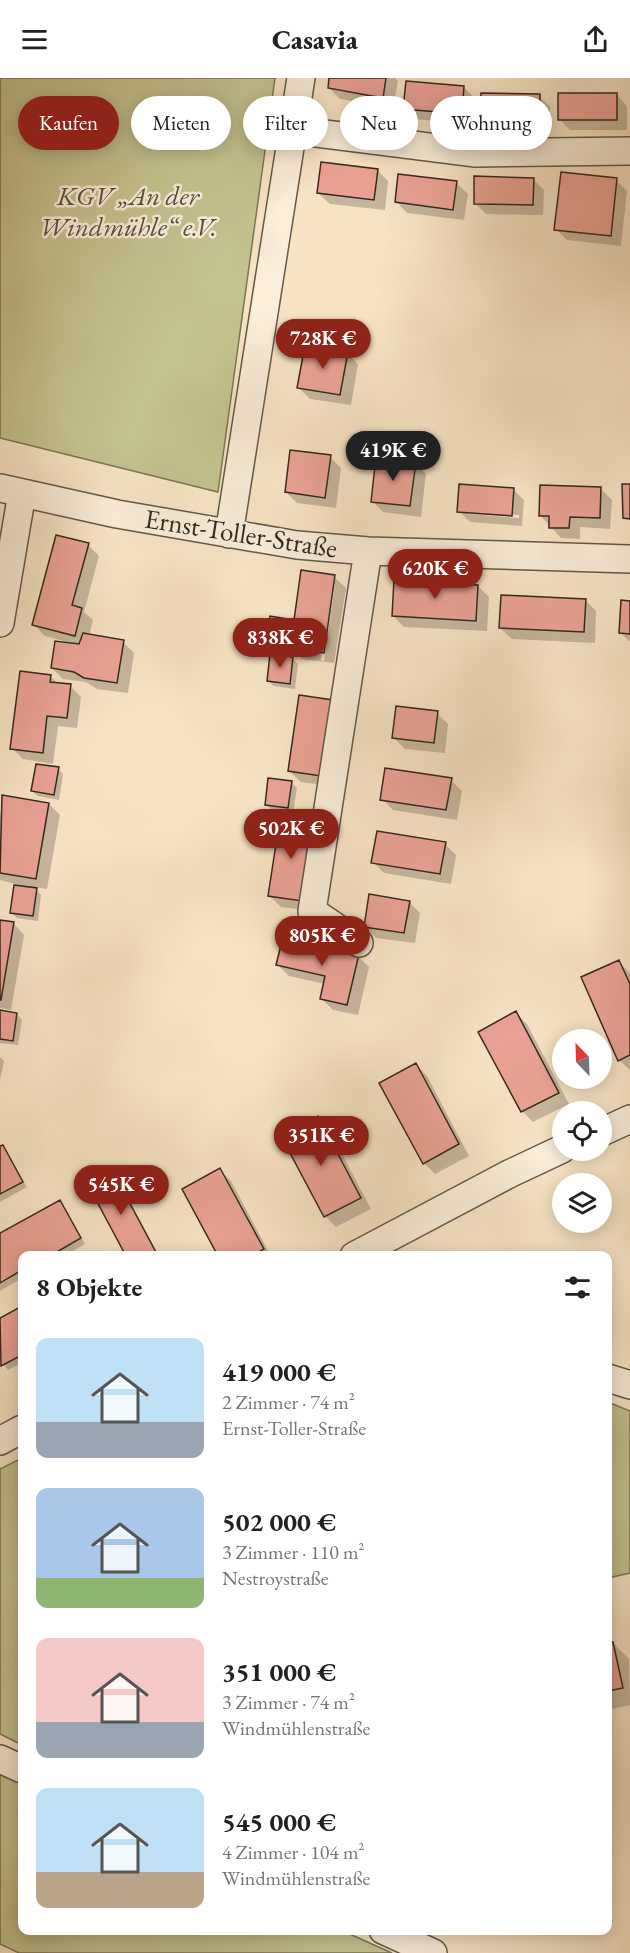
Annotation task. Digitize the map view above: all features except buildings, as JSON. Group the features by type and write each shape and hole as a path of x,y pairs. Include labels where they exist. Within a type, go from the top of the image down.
{"street":[{"path":"298,96 301,78"},
{"path":"328,134 476,153 630,152"},
{"path":"229,534 290,150"},
{"path":"0,623 11,490"},
{"name":"Ernst-Toller-Straße","path":"11,490 117,514 297,545 368,551 630,559"},
{"path":"359,943 312,911 368,551"},
{"path":"612,1127 630,1119"},
{"path":"363,1251 508,1174 552,1154"},
{"path":"612,1379 630,1384"},
{"path":"0,1441 18,1432"},
{"path":"0,1759 18,1767"},
{"path":"394,1935 432,1953"}],"green space":[{"name":"KGV „An der Windmühle“ e.V.","path":"0,78 275,78 273,96 243,96 243,150 265,150 218,492 0,438"},
{"path":"612,1404 630,1411 630,1573 612,1577"},
{"path":"18,1460 18,1743 0,1734 0,1469"},
{"path":"0,1771 18,1780 18,1935 352,1935 392,1953 19,1953 0,1944"}]}
